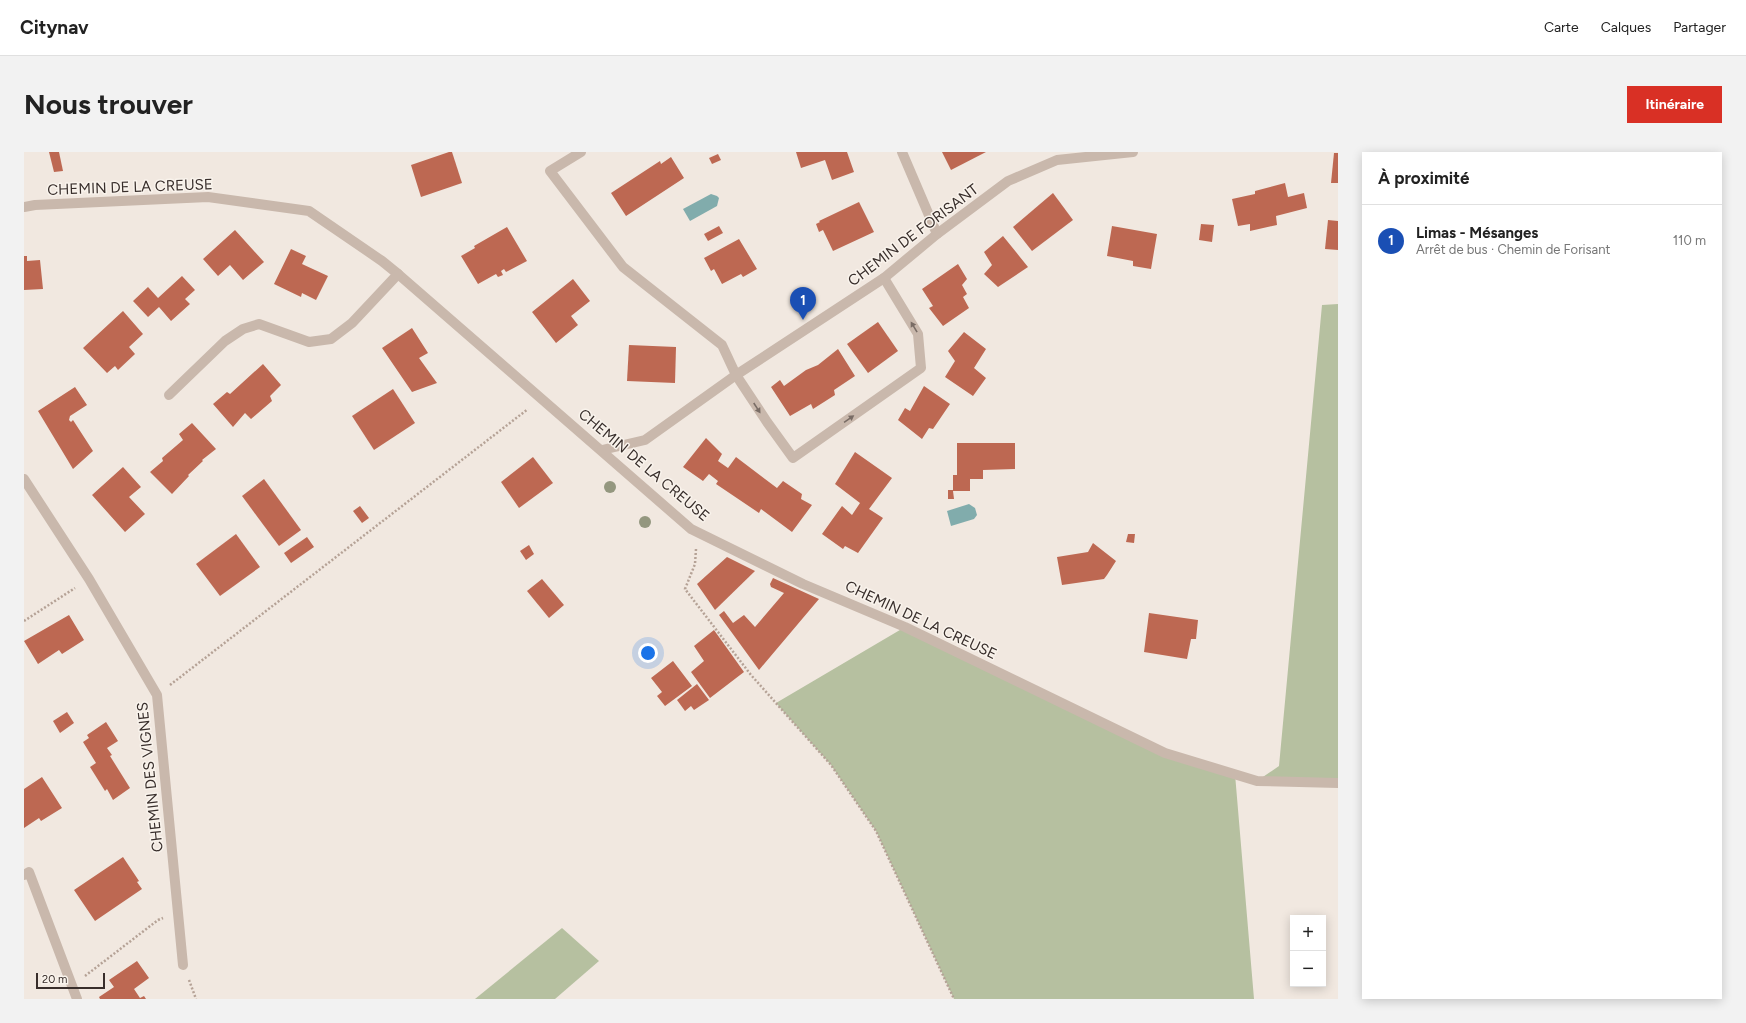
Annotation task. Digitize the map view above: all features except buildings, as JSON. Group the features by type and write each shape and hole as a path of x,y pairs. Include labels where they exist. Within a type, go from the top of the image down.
{"street":[{"path":"581,152 550,171 623,267 722,345 736,375 793,458 921,368 918,334 884,278"},
{"path":"902,152 937,234"},
{"name":"CHEMIN DE FORISANT","path":"602,450 645,440 736,375 884,278 937,234 1008,181 1057,160 1133,152"},
{"name":"CHEMIN DE LA CREUSE","path":"24,207 208,198 309,211 382,261 398,274 691,529 803,584 905,627 1165,753 1257,781 1338,783"},
{"path":"169,395 225,341 243,328 259,324 309,342 331,339 352,323 398,274"},
{"name":"CHEMIN DES VIGNES","path":"24,479 88,579 157,695 183,965"},
{"path":"24,875 29,872 77,999"}],"path":[{"path":"157,695 542,398"},
{"path":"691,529 696,542 695,564 685,589 750,675 831,765 876,831 954,999"},
{"path":"24,621 88,579"},
{"path":"72,986 158,920 178,914"}],"green space":[{"path":"1338,304 1338,783 1257,781 1279,766 1322,305"},
{"path":"905,627 1165,753 1235,774 1254,999 954,999 876,831 831,765 776,703"},
{"path":"562,928 599,961 555,999 475,999"}],"water":[{"path":"711,194 719,198 717,206 690,221 683,209"},
{"path":"969,504 975,508 977,515 974,519 951,526 947,511"}],"place":[{"name":"Limas - Mésanges","path":"803,320"}]}
